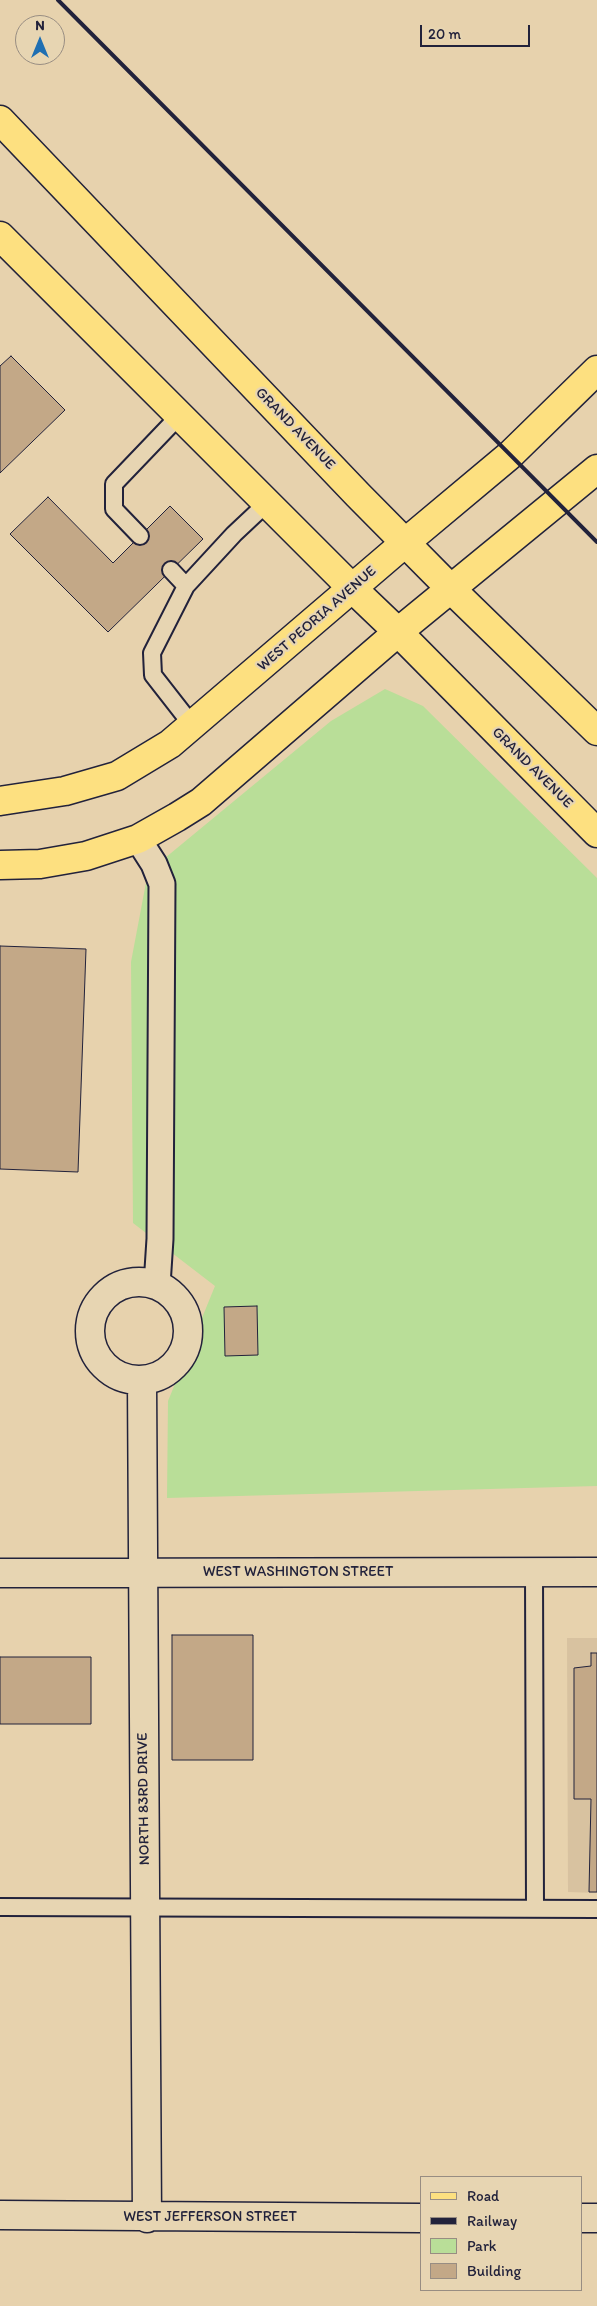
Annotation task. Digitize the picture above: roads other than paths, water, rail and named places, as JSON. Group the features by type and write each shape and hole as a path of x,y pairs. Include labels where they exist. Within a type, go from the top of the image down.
{"main road":[{"name":"GRAND AVENUE","path":"0,120 358,495 452,590 597,731"},
{"name":"GRAND AVENUE","path":"0,236 597,833"},
{"name":"WEST PEORIA AVENUE","path":"0,801 65,791 117,776 170,744 510,455 597,370"},
{"path":"0,865 40,864 86,856 138,839 200,802 398,632 452,590 597,470"}],"street":[{"path":"138,839 154,864 162,884 160,1238 157,1285"},
{"path":"141,1281 157,1285 171,1294 182,1306 188,1322 188,1339 183,1355 172,1368 158,1377 142,1381 126,1379 111,1373 100,1362 91,1348 89,1332 91,1316 99,1302 110,1290 124,1284 141,1281"},
{"name":"NORTH 83RD DRIVE","path":"142,1381 147,2218"},
{"name":"WEST WASHINGTON STREET","path":"0,1573 597,1572"},
{"name":"WEST JEFFERSON STREET","path":"0,2215 147,2218 420,2218"},
{"path":"582,2218 597,2218"}],"lane":[{"path":"140,536 114,509 114,484 180,415"},
{"path":"192,725 153,675 152,653 186,586 234,534 267,503"},
{"path":"171,570 186,586"},
{"path":"534,1573 535,1909"},
{"path":"0,1906 597,1909"}],"railway":[{"path":"58,0 597,542"}]}
